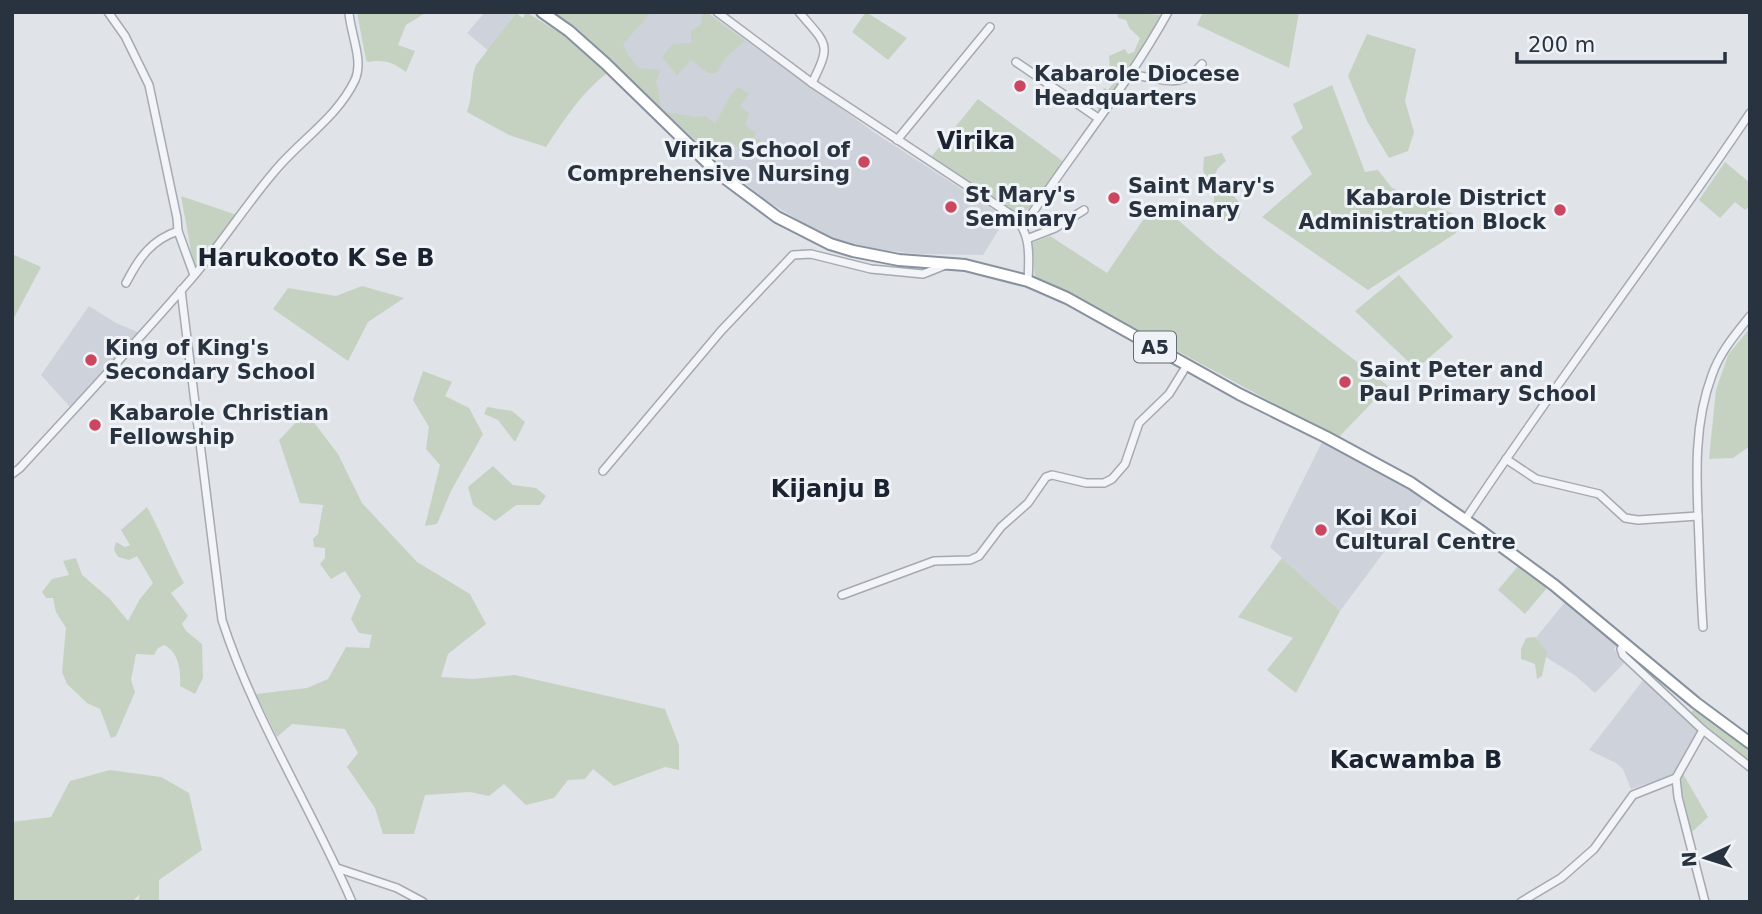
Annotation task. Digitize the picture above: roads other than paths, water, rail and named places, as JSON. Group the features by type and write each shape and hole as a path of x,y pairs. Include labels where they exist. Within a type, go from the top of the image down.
{"highway":[{"name":"A5","path":"542,12 597,55 718,173 777,217 830,244 853,251 899,260 949,263 985,269 1028,281 1068,298 1187,365 1411,483 1554,585 1696,703 1750,743"}],"street":[{"path":"108,12 125,36 149,85 178,231 194,275"},
{"path":"12,474 112,369 194,275 292,151 331,114 355,80 358,65 349,12"},
{"path":"717,12 812,83 1013,216 1023,228 1027,239 1028,281"},
{"path":"799,12 820,36 826,50 825,58 812,83"},
{"path":"1023,228 1098,118 1131,75 1168,12"},
{"path":"897,140 990,27"},
{"path":"1016,62 1098,118"},
{"path":"1131,75 1174,82 1191,75 1202,64"},
{"path":"1465,520 1750,113"},
{"path":"1027,239 1055,228 1084,210"},
{"path":"126,283 147,248 163,236 178,231"},
{"path":"603,471 721,331 793,255 811,254 871,269 923,274 949,263"},
{"path":"181,290 222,620 240,670 286,771 352,902"},
{"path":"1703,628 1697,460 1706,392 1719,358 1750,316"},
{"path":"842,595 933,561 979,556 1001,527 1028,503 1046,477 1052,475 1095,483 1112,479 1125,464 1139,423 1169,394 1187,365"},
{"path":"1506,459 1536,479 1599,494 1625,518 1638,520 1698,516"},
{"path":"1624,643 1620,649 1623,655 1703,730 1750,767"},
{"path":"1703,730 1676,778 1678,797 1705,902"},
{"path":"1521,902 1561,878 1594,849 1633,795 1676,778"},
{"path":"337,868 397,888 423,902"}],"place":[{"name":"Kabarole Diocese Headquarters","path":"1020,86"},
{"name":"Virika School of Comprehensive Nursing","path":"864,162"},
{"name":"Saint Mary's Seminary","path":"1114,198"},
{"name":"St Mary's Seminary","path":"951,207"},
{"name":"Kabarole District Administration Block","path":"1560,210"},
{"name":"King of King's Secondary School","path":"91,360"},
{"name":"Saint Peter and Paul Primary School","path":"1345,382"},
{"name":"Kabarole Christian Fellowship","path":"95,425"},
{"name":"Koi Koi Cultural Centre","path":"1321,530"}],"district":[{"name":"Virika","path":"976,141"},
{"name":"Harukooto K Se B","path":"316,258"},
{"name":"Kijanju B","path":"831,489"},
{"name":"Kacwamba B","path":"1416,760"}]}
